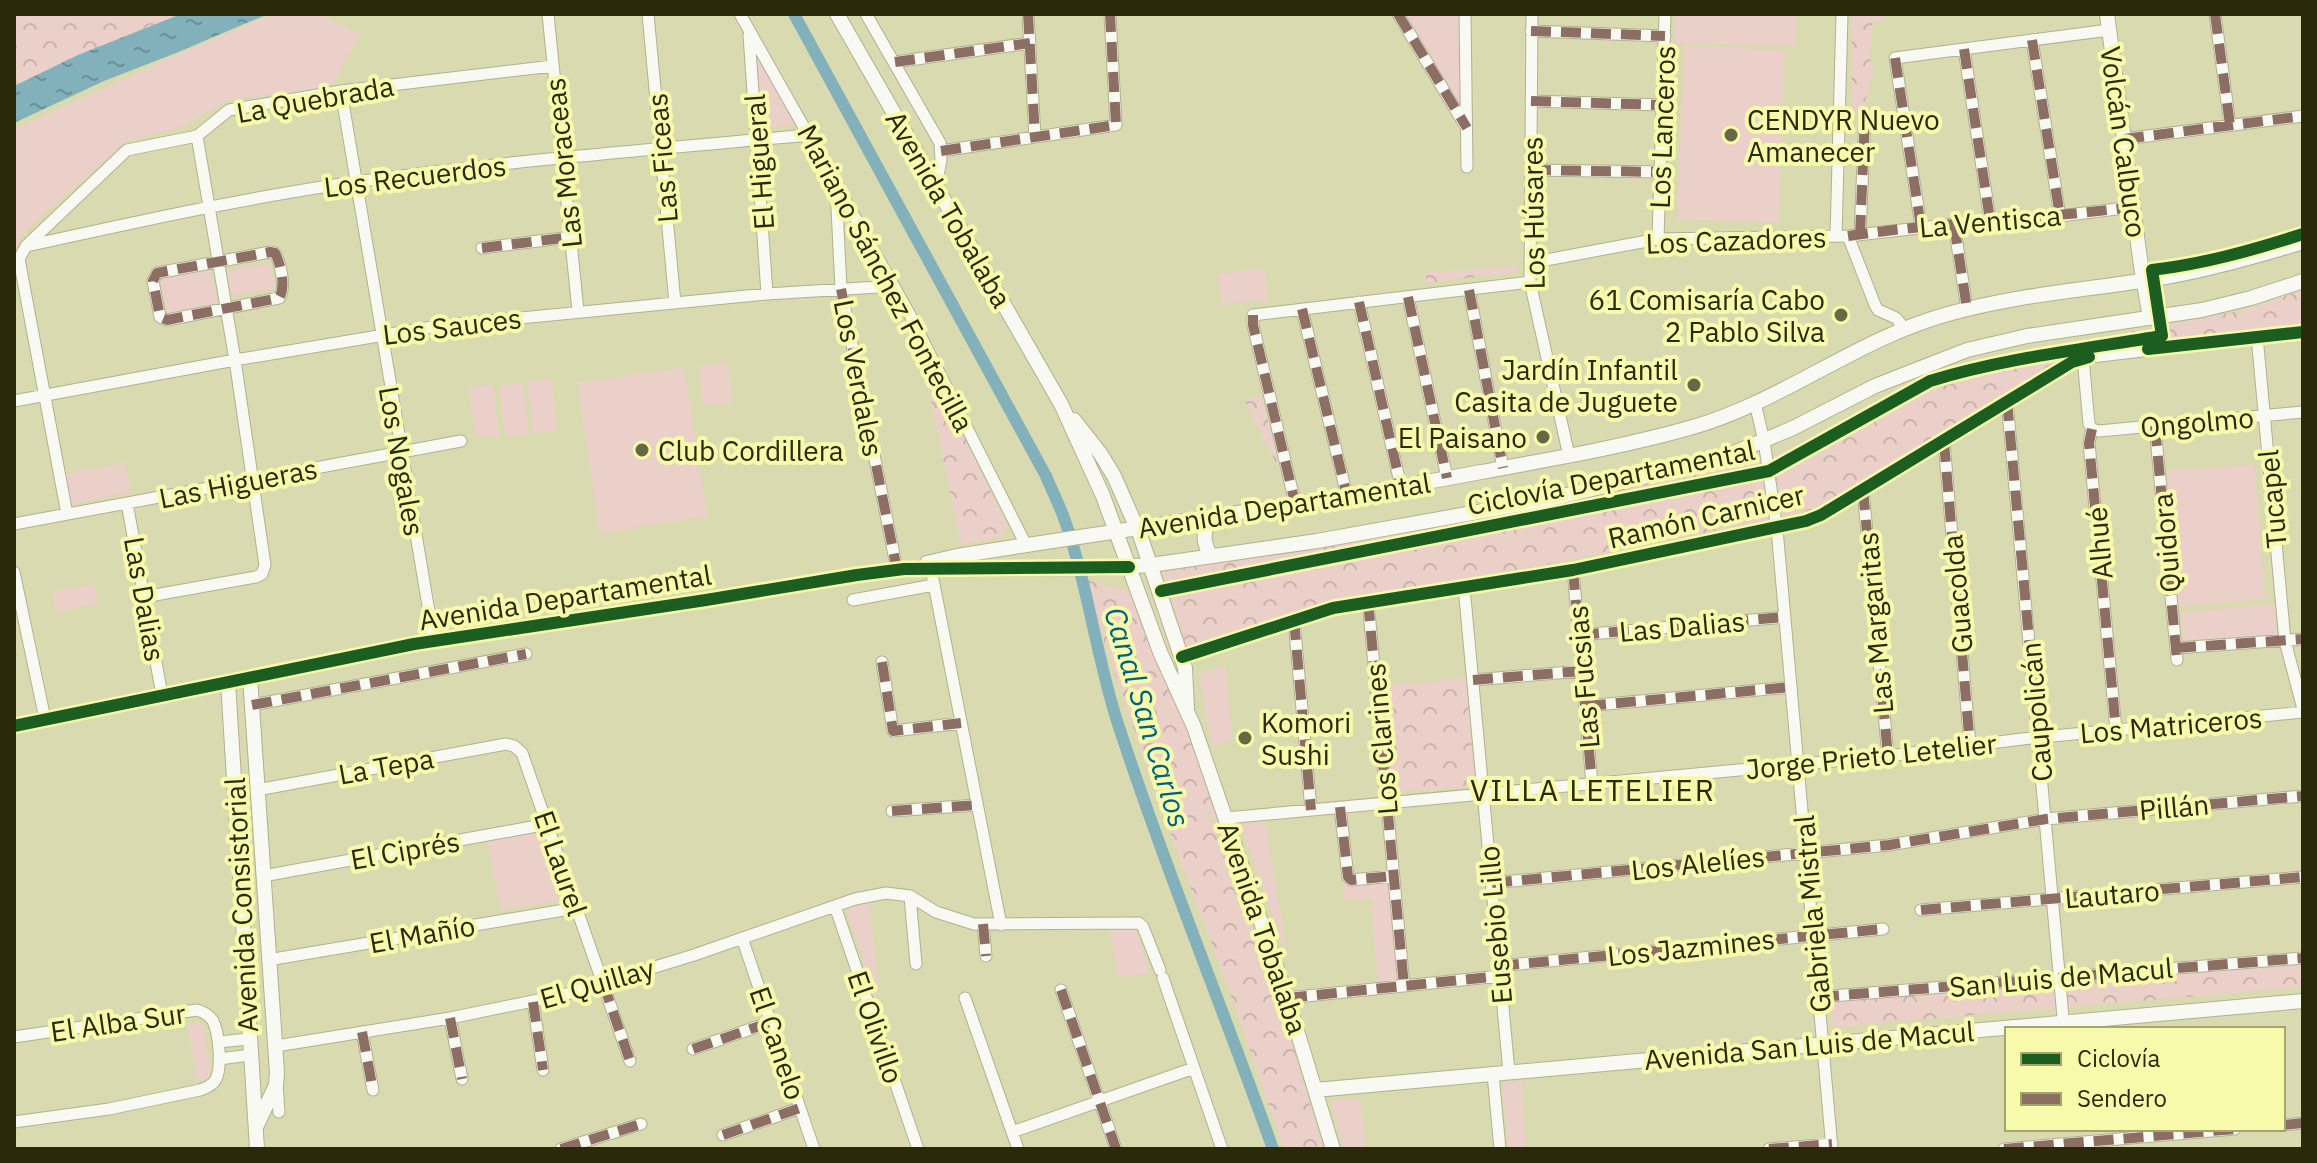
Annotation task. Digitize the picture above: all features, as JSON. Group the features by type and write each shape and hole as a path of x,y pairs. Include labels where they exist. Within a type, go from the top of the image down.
{"main road":[{"name":"Avenida Tobalaba","path":"837,14 1061,404 1103,496 1160,652 1187,710 1226,818 1287,998 1333,1149"},
{"name":"Volcán Calbuco","path":"2107,14 2150,318"},
{"name":"Avenida Departamental","path":"14,726 434,641 900,569 957,556 1347,496 1569,456 1696,426 1755,403 1876,341 1967,309 2223,266 2303,242"},
{"name":"Avenida Departamental","path":"900,569 1151,565 1317,541 1545,500 1703,464 1764,441 1875,386 1951,355 2027,336 2226,305 2303,281"},
{"name":"Avenida Tobalaba","path":"1061,404 1107,464 1138,529 1182,657 1187,679 1187,710"},
{"path":"1211,556 1204,535 1214,516"},
{"name":"Avenida Consistorial","path":"250,677 277,1080 256,1127"},
{"name":"Avenida Consistorial","path":"228,682 257,1149"},
{"path":"231,736 244,730 254,734"},
{"path":"245,983 256,966 268,960"},
{"name":"Avenida San Luis de Macul","path":"2064,1026 2303,1001"},
{"name":"Avenida San Luis de Macul","path":"1315,1090 2005,1030"},
{"path":"252,1083 258,1093 271,1095"}],"street":[{"name":"Las Moraceas","path":"548,14 578,311"},
{"name":"Las Ficeas","path":"648,14 675,303"},
{"name":"Mariano Sánchez Fontecilla","path":"740,14 894,286 1026,545"},
{"path":"866,14 937,136 941,151 936,186"},
{"path":"1028,14 1035,137"},
{"path":"941,151 1116,125 1110,14"},
{"path":"1398,14 1467,128"},
{"path":"1465,14 1467,167"},
{"name":"Los Húsares","path":"1532,14 1530,282 1569,456"},
{"name":"Los Lanceros","path":"1658,239 1665,14"},
{"path":"1842,14 1848,235 1878,310 1896,318 1905,329"},
{"path":"2215,14 2230,125"},
{"name":"El Higueral","path":"749,29 767,294"},
{"path":"1921,227 1895,58 2109,30"},
{"path":"1531,31 1665,36"},
{"path":"2032,40 2060,216"},
{"path":"895,62 1030,43"},
{"path":"1964,49 1990,220"},
{"name":"La Quebrada","path":"26,246 127,150 197,136 229,110 341,91 553,66"},
{"name":"Los Nogales","path":"341,91 434,641"},
{"path":"1531,101 1663,105"},
{"path":"1848,235 1865,114"},
{"path":"2124,139 2303,116"},
{"name":"Los Recuerdos","path":"26,246 209,206 356,182 563,158 809,135"},
{"path":"144,597 256,577 262,574 265,565 235,360 197,136"},
{"path":"1531,170 1662,172"},
{"name":"Los Verdales","path":"836,184 841,289 900,569"},
{"name":"La Ventisca","path":"1848,235 2133,207"},
{"path":"1954,224 1967,309"},
{"name":"Los Cazadores","path":"1530,263 1658,239 1848,235"},
{"path":"482,248 571,237"},
{"path":"26,246 19,259 20,267 67,514"},
{"path":"275,253 283,290 281,296 225,309 164,320 159,315 153,281 155,275 275,253"},
{"path":"1295,503 1253,315 1530,282"},
{"name":"Los Sauces","path":"14,401 448,325 767,294 894,286"},
{"path":"1469,290 1503,468"},
{"path":"1408,297 1447,478"},
{"path":"1359,302 1401,487"},
{"path":"1302,309 1347,496"},
{"name":"Ramón Carnicer","path":"1182,657 1333,608 1573,570 1777,529 1821,515 2083,358 2303,332"},
{"name":"Tucapel","path":"2257,336 2285,641 2303,710"},
{"name":"Alhué","path":"2083,358 2092,429 2089,440 2116,730"},
{"name":"Caupolicán","path":"2007,401 2064,1026"},
{"name":"Gabriela Mistral","path":"1755,403 1777,529 1832,1147"},
{"name":"Ongolmo","path":"2092,429 2099,431 2303,412"},
{"name":"Quidora","path":"2155,426 2177,654 2285,641"},
{"name":"Las Higueras","path":"14,524 461,441"},
{"name":"Guacolda","path":"1944,442 1970,746"},
{"name":"Las Margaritas","path":"1863,490 1888,756"},
{"name":"Las Dalias","path":"127,503 162,695"},
{"path":"931,569 1001,925"},
{"name":"Las Fucsias","path":"1573,570 1592,784"},
{"path":"14,572 20,626 45,719"},
{"path":"853,600 934,585"},
{"name":"Eusebio Lillo","path":"1464,587 1509,1072"},
{"name":"Los Clarines","path":"1368,601 1404,986"},
{"name":"Las Dalias","path":"1579,635 1785,617"},
{"path":"1294,620 1311,810"},
{"path":"2285,641 2303,639"},
{"name":"Avenida Departamental","path":"252,705 526,654"},
{"path":"882,662 893,731 961,723"},
{"path":"1473,680 1582,671"},
{"path":"1586,706 1791,687"},
{"name":"Los Matriceros","path":"2038,737 2303,710"},
{"name":"Jorge Prieto Letelier","path":"1226,818 1798,765 2038,737"},
{"name":"La Tepa","path":"257,790 506,744 514,746"},
{"name":"El Laurel","path":"514,746 522,753 630,1061"},
{"name":"Pillán","path":"2046,819 2303,796"},
{"path":"892,811 977,805"},
{"name":"Los Clarines","path":"1340,807 1349,879 1394,876"},
{"name":"Los Alelíes","path":"1492,883 1912,843 2046,819"},
{"name":"El Ciprés","path":"263,876 548,824"},
{"name":"Lautaro","path":"1921,910 2303,877"},
{"name":"El Quillay","path":"276,1046 533,1002 603,983 835,906 886,893 910,896"},
{"path":"910,896 936,912 957,920 983,924 1136,922 1143,927 1222,1149"},
{"path":"910,896 916,964"},
{"name":"El Olivillo","path":"835,906 918,1149"},
{"name":"El Mañío","path":"268,960 576,908"},
{"path":"983,924 986,956"},
{"name":"Los Jazmines","path":"1287,998 1883,929"},
{"name":"El Canelo","path":"742,938 814,1149"},
{"name":"San Luis de Macul","path":"1819,997 2303,958"},
{"path":"1061,990 1116,1149"},
{"path":"965,998 1018,1149"},
{"path":"533,1002 543,1070"},
{"name":"El Alba Sur","path":"14,1037 197,1010 212,1019 218,1042 250,1047"},
{"path":"450,1018 462,1079"},
{"path":"693,1049 771,1022"},
{"path":"362,1032 373,1090"},
{"path":"14,1122 109,1109 200,1090 216,1079 218,1042"},
{"path":"219,1059 250,1047"},
{"path":"1012,1132 1194,1068"},
{"path":"1493,1074 1500,1149"},
{"name":"Avenida Consistorial","path":"277,1080 279,1112"},
{"path":"723,1135 800,1108"},
{"path":"561,1149 641,1124"},
{"path":"2004,1149 2075,1146 2216,1131"},
{"path":"1769,1149 1832,1147"}],"green space":[{"path":"14,14 181,14 79,55 14,86"},
{"path":"273,14 319,14 361,34 332,86 228,100 182,127 126,141 24,232 14,253 14,129"},
{"path":"1405,14 1460,14 1460,106"},
{"path":"1675,14 1797,14 1796,46 1674,43"},
{"path":"1851,14 1885,14 1885,21 1872,23 1870,57 1873,74 1861,116 1852,116"},
{"name":"CENDYR Nuevo Amanecer","path":"1684,46 1785,50 1778,223 1677,219"},
{"path":"755,49 797,124 761,129"},
{"path":"270,263 275,288 232,296 227,271"},
{"path":"1517,265 1517,272 1426,283 1426,272"},
{"path":"210,268 218,307 168,317 161,285 163,277"},
{"path":"1264,269 1268,299 1222,305 1217,274"},
{"path":"2303,290 2303,331 2257,336 2251,332 2118,348 2051,367 1820,508 1565,561 1299,610 1188,650 1163,572 1379,535 1754,464 1803,443 1920,379 1962,363 2246,310"},
{"path":"727,362 733,402 704,406 698,367"},
{"path":"924,365 933,374 1007,525 1002,537 964,544 959,538"},
{"name":"Club Cordillera","path":"684,367 707,516 600,533 577,383"},
{"path":"551,379 557,431 533,433 527,382"},
{"path":"523,383 529,434 505,437 499,385"},
{"path":"493,384 499,436 475,438 469,387"},
{"path":"1262,397 1282,475 1244,399"},
{"path":"125,462 131,492 69,505 63,475"},
{"path":"2254,464 2265,599 2178,606 2167,471"},
{"path":"1083,579 1129,591 1145,635 1184,719 1222,831 1205,807 1276,989 1323,1149 1284,1149 1153,786"},
{"path":"94,583 98,604 57,612 52,592"},
{"path":"2274,604 2277,635 2184,643 2181,612"},
{"path":"1225,665 1233,741 1212,746 1199,675"},
{"path":"1466,678 1475,786 1391,793 1381,686"},
{"path":"1265,823 1289,962 1240,824"},
{"path":"541,830 562,900 501,910 487,842"},
{"path":"1391,879 1399,980 1378,982 1371,898 1345,900 1343,884"},
{"path":"869,902 879,994 875,994 846,909"},
{"path":"1110,927 1135,927 1151,974 1117,977"},
{"path":"2303,963 2303,987 1832,1027 1830,1002"},
{"path":"199,1023 204,1027 210,1072 207,1079 197,1081 187,1024"},
{"path":"1521,1082 1526,1149 1508,1149 1502,1083"},
{"path":"1359,1098 1366,1149 1344,1149 1331,1103"}],"water":[{"path":"181,14 268,14 104,81 14,123 14,86 78,55"}],"waterway":[{"name":"Canal San Carlos","path":"794,14 1046,476 1061,510 1080,570 1117,721 1273,1149"}],"marked path":[{"path":"1028,14 1035,137"},
{"path":"941,151 1116,125 1110,14"},
{"path":"1398,14 1467,128"},
{"path":"2215,14 2230,125"},
{"path":"1531,31 1665,36"},
{"path":"2032,40 2060,216"},
{"path":"895,62 1030,43"},
{"path":"1964,49 1990,220"},
{"path":"1895,58 1921,227"},
{"path":"1531,101 1663,105"},
{"path":"1860,235 1865,114"},
{"path":"2124,139 2303,116"},
{"path":"1531,170 1662,172"},
{"path":"1848,236 2133,207"},
{"path":"1954,224 1967,309"},
{"path":"482,248 571,237"},
{"path":"270,252 275,253 281,269 279,298 167,320 160,317 153,281 157,273 270,252"},
{"path":"841,289 897,570"},
{"path":"1469,290 1503,468"},
{"path":"1408,297 1447,478"},
{"path":"1359,302 1401,487"},
{"path":"1302,309 1347,496"},
{"path":"1253,315 1295,503"},
{"path":"2007,401 2038,737"},
{"path":"2155,426 2177,660"},
{"path":"2092,429 2089,443 2116,730"},
{"path":"1944,442 1970,746"},
{"path":"1863,490 1888,756"},
{"path":"1573,570 1592,784"},
{"path":"1368,601 1404,986"},
{"path":"1579,635 1785,617"},
{"path":"1294,620 1311,810"},
{"path":"2176,648 2303,639"},
{"path":"252,705 526,654"},
{"path":"882,662 893,731 961,723"},
{"path":"1473,680 1582,671"},
{"path":"1586,706 1791,687"},
{"path":"1492,883 1889,845 2046,819 2303,796"},
{"path":"892,811 977,805"},
{"path":"1340,807 1348,877 1351,880 1394,876"},
{"path":"1921,910 2303,877"},
{"path":"983,924 986,956"},
{"path":"1499,966 1883,929"},
{"path":"1819,997 2303,958"},
{"path":"1287,998 1500,976"},
{"path":"603,983 630,1061"},
{"path":"1061,990 1116,1149"},
{"path":"533,1002 543,1070"},
{"path":"450,1018 462,1079"},
{"path":"693,1049 771,1022"},
{"path":"362,1032 373,1090"},
{"path":"723,1135 800,1108"},
{"path":"2285,1125 2303,1123"},
{"path":"561,1149 641,1124"},
{"path":"2004,1149 2212,1131"},
{"path":"1769,1149 1832,1144"}],"cycle path":[{"name":"Ciclovía Departamental","path":"1161,591 1769,471 1930,381 2016,360 2162,336 2152,270 2228,256 2303,234"},
{"path":"2148,349 2303,332"},
{"path":"1182,657 1333,608 1573,570 1806,521 1821,515 2072,362 2089,357"},
{"path":"14,726 414,644 857,575 904,569 1129,567"}],"place":[{"name":"CENDYR Nuevo Amanecer","path":"1731,135"},
{"name":"61 Comisaría Cabo 2 Pablo Silva","path":"1841,315"},
{"name":"Jardín Infantil Casita de Juguete","path":"1694,385"},
{"name":"El Paisano","path":"1543,437"},
{"name":"Club Cordillera","path":"642,450"},
{"name":"Komori Sushi","path":"1245,738"}],"district":[{"name":"VILLA LETELIER","path":"1593,789"}]}
